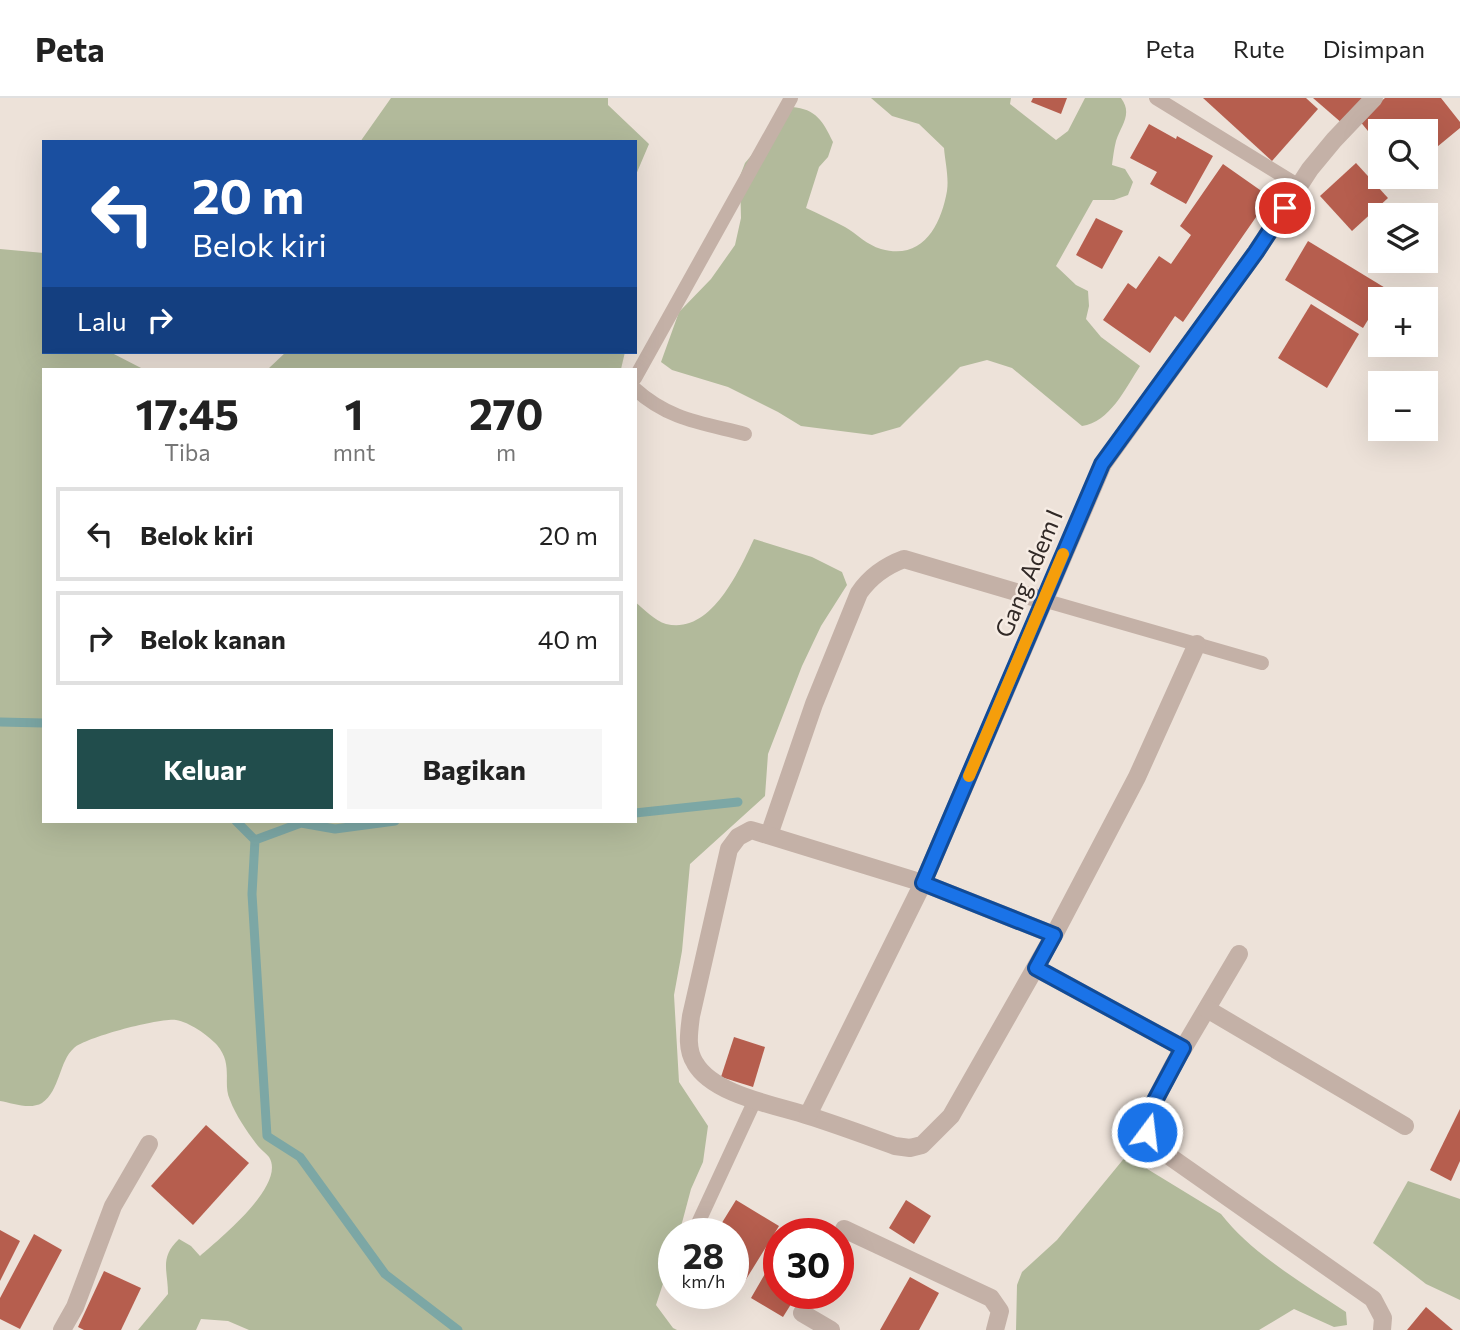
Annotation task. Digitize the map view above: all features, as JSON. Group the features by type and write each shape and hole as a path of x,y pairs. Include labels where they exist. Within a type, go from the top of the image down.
{"street":[{"name":"Gang Adem I","path":"808,1115 923,883 1102,464 1256,252 1299,186 1334,140 1374,98"},
{"path":"769,835 814,704 859,593 867,581 904,559 1043,600"},
{"path":"1054,935 923,883 751,830 738,837 729,849 691,1016 688,1041 694,1063 710,1080 755,1100 808,1115 895,1146 910,1148 922,1145 951,1116 1036,968 1054,935 1138,777 1197,644"},
{"path":"1239,954 1151,1108 1147,1132 1159,1149 1373,1299 1383,1318 1382,1330"},
{"path":"1036,968 1183,1048"},
{"path":"1208,1009 1405,1126"},
{"path":"62,1330 75,1307 113,1206 149,1144"},
{"path":"854,1233 991,1298 1000,1311 995,1330"},
{"path":"802,1314 831,1330"}],"lane":[{"path":"637,374 791,98"},
{"path":"1156,98 1299,186"},
{"path":"637,391 672,415 746,434"},
{"path":"1043,600 1262,663"},
{"path":"700,1218 755,1100"}],"green space":[{"path":"391,98 608,98 608,105 649,144 637,172 637,140 361,140"},
{"path":"871,98 1011,98 1010,104 1056,140 1068,131 1085,98 1121,98 1126,114 1116,141 1112,165 1125,169 1133,182 1128,195 1114,200 1093,200 1056,266 1076,285 1088,291 1086,319 1101,337 1140,366 1116,403 1101,418 1082,426 1012,368 987,360 960,367 900,427 872,435 801,426 728,387 672,370 661,362 679,312 711,279 735,245 741,218 740,176 745,163 792,107 807,110 818,117 833,142 828,157 819,167 806,208 881,249 908,250 928,237 940,216 947,191 944,148 919,124 892,116"},
{"path":"0,249 42,253 42,354 114,354 141,368 42,368 42,823 637,823 637,604 666,624 682,625 697,620 721,598 754,539 812,557 842,572 847,585 821,626 802,666 768,754 765,796 690,864 682,951 674,995 679,1082 708,1126 703,1162 691,1189 683,1218 658,1218 656,1305 677,1330 249,1330 228,1321 201,1319 196,1330 138,1330 168,1294 166,1265 173,1246 179,1239 191,1246 200,1256 248,1211 268,1182 272,1169 269,1157 250,1136 233,1106 228,1094 222,1052 204,1033 181,1021 167,1020 140,1025 74,1048 65,1060 48,1098 37,1105 0,1101"},
{"path":"284,354 625,354 621,368 269,368"},
{"path":"1126,1156 1221,1214 1263,1255 1346,1312 1347,1325 1334,1327 1294,1309 1259,1330 1016,1330 1017,1285 1022,1272 1057,1240"},
{"path":"1408,1181 1460,1199 1460,1300 1426,1284 1373,1243"}],"building":[{"path":"1033,98 1067,98 1061,114 1031,102"},
{"path":"1203,98 1306,98 1318,109 1272,161"},
{"path":"1313,98 1366,98 1343,124"},
{"path":"1385,98 1441,98 1460,122 1460,128 1438,146 1438,119 1368,119 1368,131 1359,120"},
{"path":"1149,124 1213,156 1186,204 1150,184 1157,172 1130,158"},
{"path":"1356,163 1368,176 1368,189 1380,189 1388,198 1383,203 1368,203 1368,216 1352,231 1320,196"},
{"path":"1223,164 1270,197 1183,322 1175,316 1150,353 1103,320 1128,283 1136,289 1159,256 1171,264 1191,235 1180,226"},
{"path":"1096,218 1123,231 1102,269 1076,255"},
{"path":"1308,241 1384,287 1368,287 1368,320 1363,328 1285,280"},
{"path":"1311,304 1359,334 1327,388 1278,358"},
{"path":"734,1037 765,1047 753,1087 721,1077"},
{"path":"1460,1109 1460,1161 1451,1181 1430,1170"},
{"path":"206,1125 249,1163 193,1225 151,1186"},
{"path":"736,1200 766,1218 763,1218 763,1252 749,1275 749,1218 725,1218"},
{"path":"906,1200 931,1216 914,1244 889,1228"},
{"path":"0,1230 20,1241 0,1281"},
{"path":"34,1234 62,1250 20,1329 0,1319 0,1298"},
{"path":"104,1271 141,1288 121,1330 84,1330 78,1327"},
{"path":"763,1277 763,1305 751,1298"},
{"path":"910,1277 939,1293 919,1330 880,1330"},
{"path":"1426,1307 1453,1330 1407,1330"},
{"path":"770,1309 788,1309 783,1317"}],"waterway":[{"path":"0,722 42,723"},
{"path":"637,813 738,802"},
{"path":"238,823 255,840 252,894 267,1136 300,1157 385,1274 458,1330"},
{"path":"255,840 301,823"},
{"path":"301,823 335,829 380,823"}],"slow traffic":[{"path":"969,776 1063,554"}],"route":[{"path":"1147,1132 1151,1108 1183,1048 1036,968 1054,935 923,883 1102,464 1285,208"}]}
